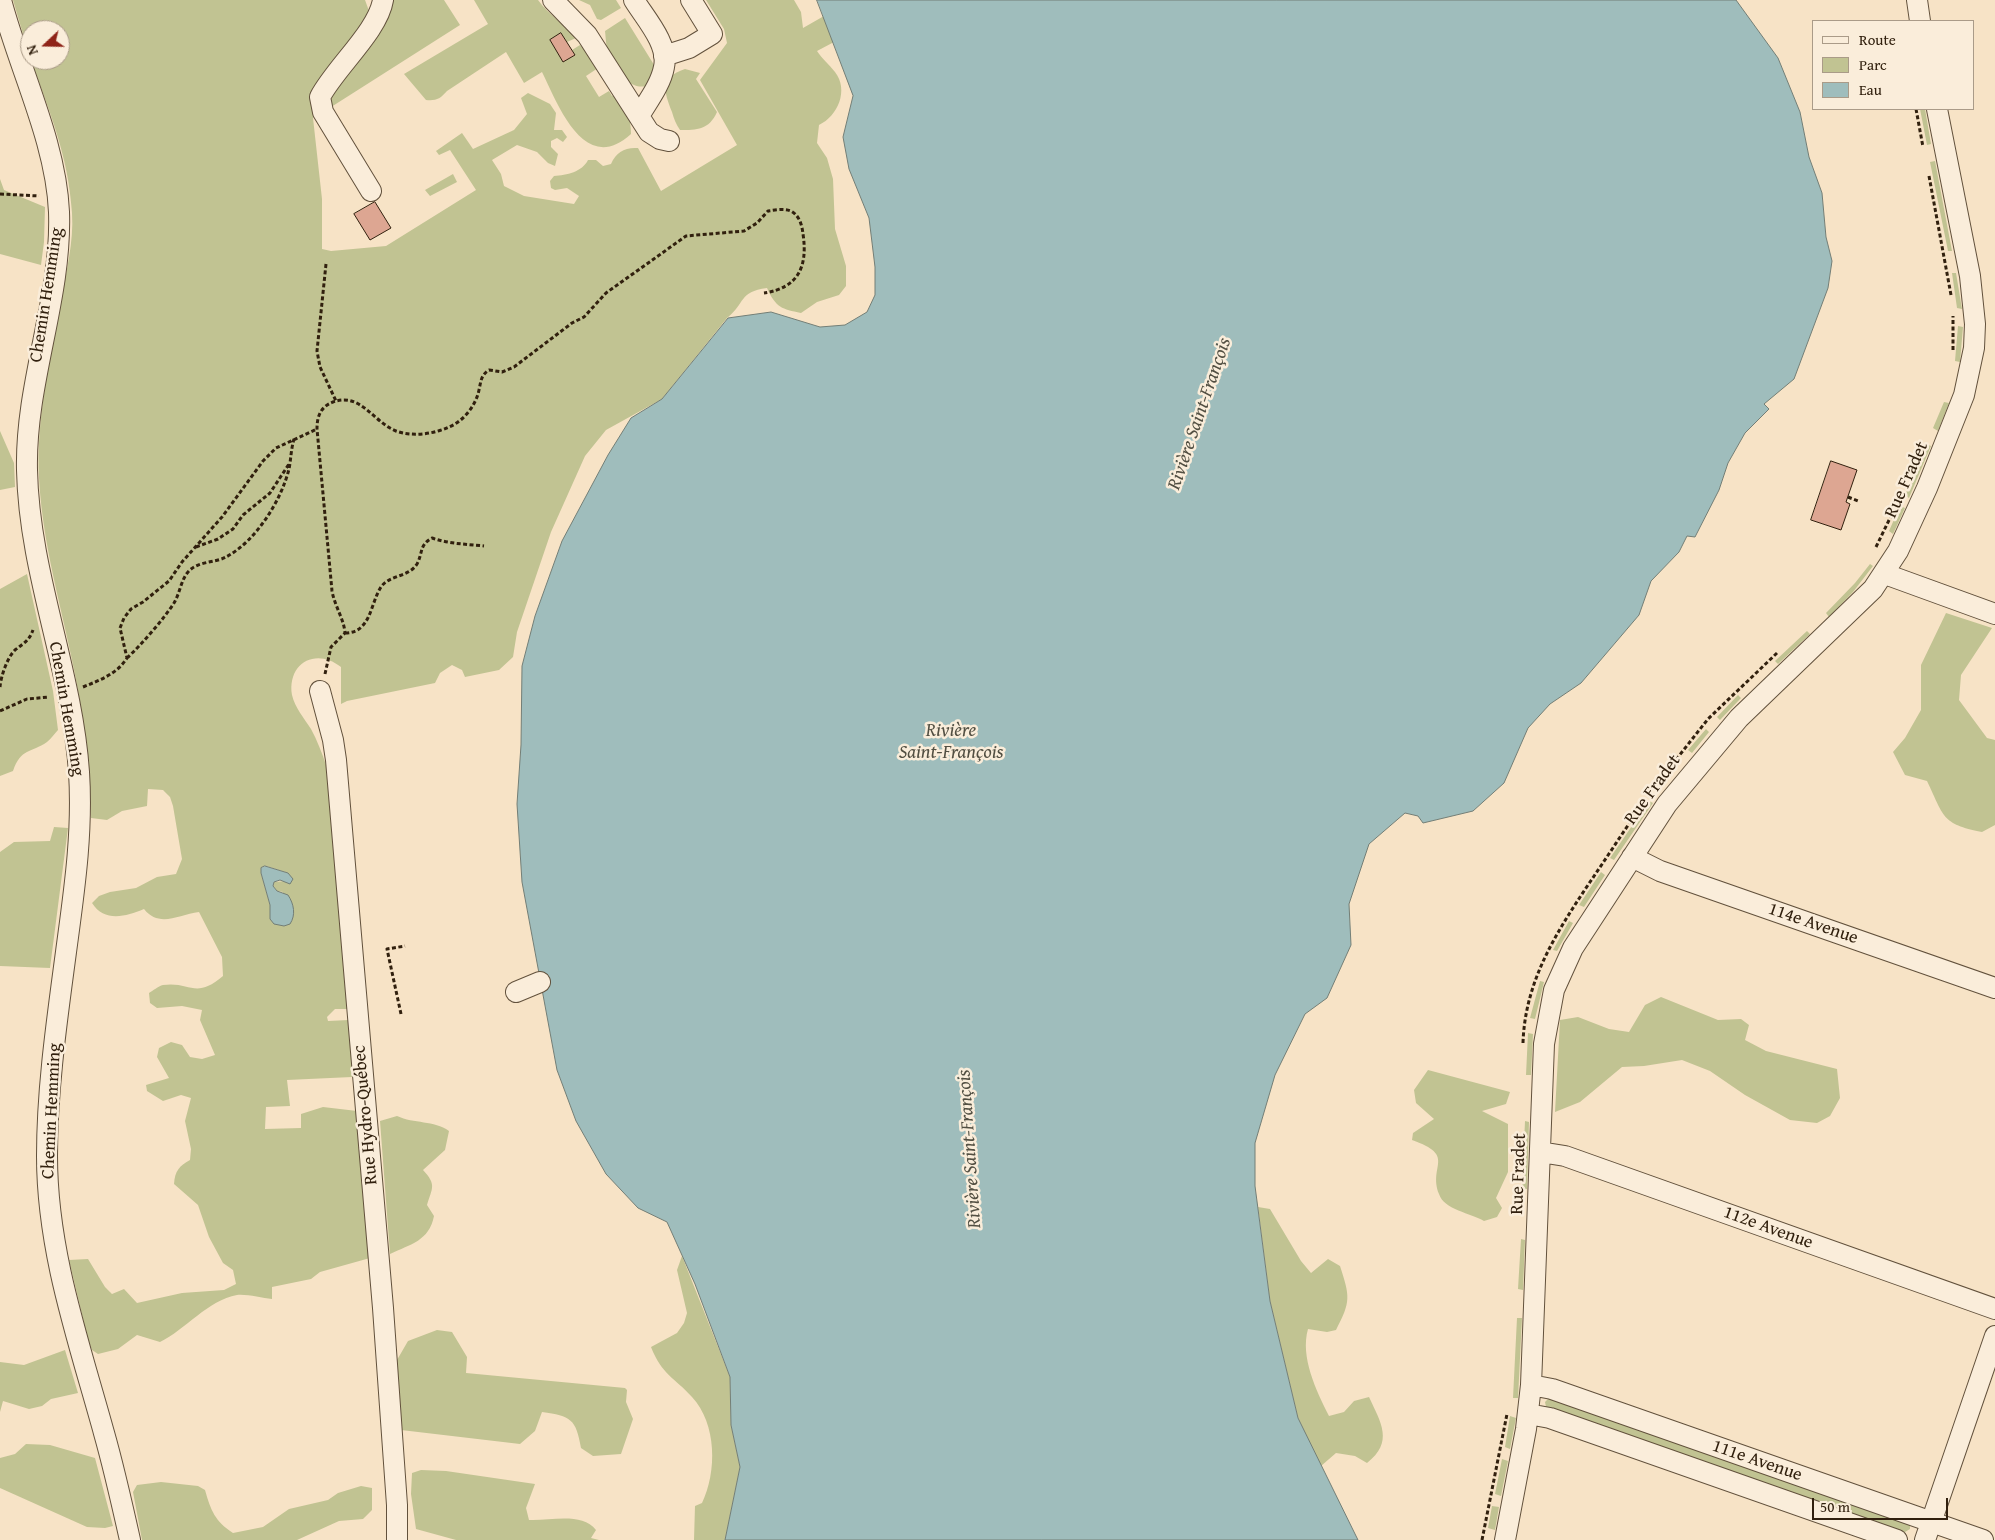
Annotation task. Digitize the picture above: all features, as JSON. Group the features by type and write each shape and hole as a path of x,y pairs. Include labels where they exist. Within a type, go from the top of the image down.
{"street":[{"name":"Chemin Hemming","path":"1,0 45,140 52,165 58,201 54,278 35,371 27,436 30,518 45,597 68,695 79,774 79,838 73,902 50,1081 48,1187 54,1248 105,1434 130,1540"},
{"path":"371,191 323,112 320,97 326,85 367,32 383,0"},
{"path":"553,0 587,35 649,132 660,139 669,141"},
{"path":"634,0 659,40 664,56 660,78 639,116"},
{"path":"664,56 689,48 712,34 691,0"},
{"path":"1917,0 1920,20"},
{"name":"Rue Fradet","path":"1505,1540 1528,1414 1531,1385 1545,1032 1554,990 1580,935 1674,794 1724,735 1756,701 1858,605 1885,574 1913,519 1956,418 1970,372 1974,348 1973,299 1937,110"},
{"path":"1885,574 1995,614"},
{"name":"Rue Hydro-Québec","path":"320,691 333,740 336,760 383,1308 397,1540"},
{"name":"114e Avenue","path":"1632,857 1660,871 1995,988"},
{"path":"516,992 540,982"},
{"name":"112e Avenue","path":"1540,1152 1565,1156 1995,1309"},
{"path":"1928,1531 1995,1336"},
{"name":"111e Avenue","path":"1531,1385 1552,1389 1928,1531 1983,1540"},
{"name":"111e Avenue","path":"1528,1414 1550,1418 1897,1540"}],"path":[{"path":"1916,110 1925,154"},
{"path":"1928,172 1952,303"},
{"path":"0,194 32,195 58,201"},
{"path":"345,633 344,624 335,607 332,591 317,429 321,410 336,401 348,400 358,404 384,425 402,432 430,433 450,427 462,419 474,404 484,373 488,370 502,372 514,367 572,323 584,317 606,294 686,236 744,231 757,223 768,211 780,209 791,211 798,218 802,226 805,251 802,269 791,283 777,291 764,293"},
{"path":"326,264 317,352 320,367 336,401"},
{"path":"1952,354 1953,312"},
{"path":"127,658 120,628 124,618 131,609 169,581 222,517 263,461 276,448 294,438 317,429"},
{"path":"0,710 28,699 68,695 116,671 142,645 174,603 187,573 193,567 225,558 248,540 281,491 290,463 294,438"},
{"path":"195,548 218,539 233,529 243,515 270,493 290,463"},
{"path":"1848,497 1858,500"},
{"name":"Rue Fradet","path":"1871,554 1893,513"},
{"path":"320,691 331,647 345,633 359,630 368,619 381,587 388,580 411,570 418,563 421,547 425,542 432,538 448,544 458,542 484,546"},
{"path":"0,687 14,651 30,638 45,597"},
{"name":"Rue Fradet","path":"1654,788 1708,719 1778,651"},
{"name":"Rue Fradet","path":"1523,1045 1528,1004 1547,952 1559,928 1643,802"},
{"path":"401,1014 387,949 405,946"},
{"path":"1482,1540 1507,1411"}],"green space":[{"path":"13,0 365,0 369,11 318,114 313,118 322,199 322,249 331,251 386,246 476,190 450,150 439,155 436,151 462,133 473,149 514,130 527,114 521,98 528,93 550,104 556,113 554,130 562,130 567,137 563,142 557,138 551,141 551,147 558,154 555,166 548,163 537,152 517,145 492,160 501,174 504,186 524,196 574,204 579,196 567,188 555,190 551,188 550,181 554,176 569,174 578,170 588,160 596,160 603,166 611,164 618,153 625,149 633,148 638,148 661,191 737,145 700,80 727,43 724,29 706,0 794,0 801,12 803,28 824,16 834,42 817,51 835,72 841,87 841,94 836,109 826,121 819,125 817,143 827,158 833,179 835,229 846,266 846,286 839,295 817,302 801,313 777,304 767,288 751,292 727,318 662,399 606,430 585,456 551,532 517,632 513,657 499,670 465,677 462,670 452,665 440,673 435,683 347,701 341,704 341,667 332,661 322,658 313,659 305,662 294,674 292,684 293,700 311,729 326,765 348,1009 335,1009 327,1017 328,1021 349,1020 354,1073 352,1077 287,1080 290,1106 266,1107 265,1129 301,1128 301,1114 323,1107 357,1111 370,1258 320,1272 311,1279 272,1287 272,1299 241,1295 226,1298 206,1309 160,1342 137,1335 118,1349 98,1354 92,1350 88,1340 69,1260 88,1259 105,1287 112,1294 124,1289 137,1303 182,1293 224,1290 236,1284 233,1270 223,1263 209,1237 198,1205 174,1184 178,1169 190,1160 191,1149 185,1121 191,1098 181,1095 163,1101 147,1091 146,1085 169,1078 157,1057 159,1048 171,1042 182,1045 190,1057 202,1059 215,1055 200,1020 202,1010 182,1006 157,1008 150,1003 149,993 159,986 172,984 193,988 206,987 223,976 222,957 199,912 162,919 150,915 144,909 122,916 115,916 103,913 92,903 99,896 110,892 136,888 157,877 176,874 182,859 173,806 170,797 163,790 148,789 147,806 122,811 107,820 91,818 88,760 82,717 75,674 45,535 39,478 42,411 72,235 72,213 67,172 35,70 70,70 70,20 20,20 20,24","holes":["266,866 288,873 286,881 274,882 273,886 277,891 283,892 270,919 270,905 261,868"]},
{"path":"393,0 444,0 460,25 328,109 329,91"},
{"path":"474,0 538,0 576,38 567,42 561,33 550,40 563,62 575,55 572,50 580,45 601,66 586,76 599,97 609,91 612,96 618,92 628,112 631,134 615,145 600,147 587,142 576,132 566,118 542,72 524,83 506,52 447,91 440,98 426,100 404,74 488,24"},
{"path":"579,0 616,0 621,8 601,20 597,19 590,5"},
{"path":"625,18 656,68 650,85 643,87 631,84 621,76 609,56 605,31"},
{"path":"685,69 700,73 696,79 717,112 706,126 692,130 680,130 674,119 666,92 667,81"},
{"path":"1920,110 1925,110 1931,144 1927,145"},
{"path":"1935,161 1952,251 1948,251 1930,162"},
{"path":"453,174 457,182 430,196 425,190"},
{"path":"0,179 4,190 45,207 41,265 0,254"},
{"path":"1952,273 1956,273 1962,309 1957,308"},
{"path":"1958,326 1963,327 1960,362 1955,361"},
{"path":"1944,402 1949,403 1938,431 1933,428"},
{"path":"0,431 14,463 15,487 0,490"},
{"path":"1926,444 1931,446 1909,498 1905,495"},
{"path":"1900,506 1905,508 1893,534 1889,531"},
{"path":"1870,564 1873,566 1853,592 1829,617 1826,613 1855,583"},
{"path":"27,574 53,691 58,730 47,742 19,758 13,771 0,776 0,589"},
{"path":"1946,613 1992,628 1961,675 1959,700 1987,738 1995,740 1995,825 1982,832 1958,826 1951,822 1941,810 1927,781 1905,775 1893,752 1905,738 1921,710 1921,665"},
{"path":"1807,631 1810,634 1778,664 1775,661"},
{"path":"1738,695 1741,698 1720,720 1717,717"},
{"path":"1706,729 1709,732 1692,753 1688,750"},
{"path":"1649,801 1653,803 1614,860 1610,858"},
{"path":"54,827 68,828 50,968 0,966 0,852 14,842 50,841"},
{"path":"1601,872 1605,875 1584,907 1579,905"},
{"path":"1569,921 1573,923 1557,951 1553,950"},
{"path":"1540,981 1544,982 1535,1019 1530,1018"},
{"path":"1661,997 1718,1020 1741,1019 1749,1025 1745,1040 1766,1051 1837,1069 1840,1098 1830,1116 1817,1123 1790,1120 1745,1095 1710,1071 1682,1060 1644,1066 1622,1067 1580,1102 1555,1112 1560,1020 1578,1017 1609,1029 1629,1032 1645,1005"},
{"path":"1528,1033 1533,1034 1531,1075 1526,1075"},
{"path":"1428,1070 1510,1092 1506,1104 1482,1111 1508,1124 1508,1172 1496,1198 1502,1208 1497,1217 1484,1221 1446,1204 1439,1194 1437,1184 1437,1156 1434,1151 1412,1140 1413,1133 1434,1119 1416,1103 1414,1090"},
{"path":"397,1116 437,1125 449,1131 445,1150 423,1170 432,1183 432,1190 427,1205 434,1216 432,1224 418,1241 390,1254 380,1121"},
{"path":"1525,1121 1529,1122 1527,1189 1522,1189"},
{"path":"1258,1207 1270,1209 1301,1261 1311,1273 1328,1259 1340,1266 1347,1292 1344,1312 1336,1330 1327,1332 1308,1329 1306,1351 1311,1373 1329,1416 1344,1412 1354,1401 1369,1397 1381,1424 1383,1440 1375,1455 1367,1463 1355,1456 1336,1453 1321,1466 1298,1418 1270,1301"},
{"path":"1521,1239 1525,1240 1523,1290 1518,1289"},
{"path":"682,1256 730,1377 731,1425 740,1467 725,1540 694,1540 695,1506 702,1503 710,1477 712,1448 710,1434 700,1408 692,1397 664,1370 651,1347 677,1333 684,1323 687,1313 677,1270"},
{"path":"1517,1318 1522,1318 1518,1398 1513,1398"},
{"path":"437,1330 452,1332 467,1357 466,1373 625,1388 627,1390 626,1402 633,1419 621,1454 593,1456 581,1448 577,1431 570,1421 560,1415 542,1412 535,1431 520,1444 401,1430 397,1360 408,1341"},
{"path":"65,1350 78,1393 51,1399 42,1406 29,1409 3,1401 0,1412 0,1362 24,1365"},
{"path":"1549,1398 1910,1524 1910,1529 1905,1532 1899,1531 1546,1407 1545,1402"},
{"path":"1510,1416 1516,1418 1510,1449 1505,1447"},
{"path":"26,1444 50,1445 95,1458 113,1526 105,1528 87,1527 0,1488 0,1458 15,1454"},
{"path":"1502,1459 1508,1461 1501,1496 1495,1494"},
{"path":"421,1470 446,1471 535,1484 526,1508 529,1520 574,1519 583,1521 590,1524 596,1530 591,1538 599,1540 456,1540 416,1529 411,1494 412,1473"},
{"path":"161,1482 198,1486 205,1490 209,1504 218,1520 233,1533 263,1527 289,1509 328,1500 338,1493 361,1486 372,1488 372,1510 363,1519 339,1521 297,1540 142,1540 133,1492 137,1485"},
{"path":"1492,1506 1499,1507 1495,1530 1488,1528"}],"water":[{"name":"Rivière Saint-François","path":"817,0 1736,0 1778,58 1800,112 1809,157 1822,193 1826,237 1832,261 1828,288 1794,379 1764,404 1769,409 1745,433 1728,463 1719,490 1695,537 1687,536 1679,552 1651,581 1639,615 1581,683 1550,704 1528,728 1504,783 1473,811 1423,823 1418,816 1405,813 1369,844 1349,904 1351,945 1327,998 1305,1014 1275,1075 1255,1143 1255,1186 1270,1301 1298,1418 1358,1540 725,1540 740,1467 731,1425 730,1377 695,1284 667,1222 638,1208 606,1174 576,1121 557,1070 522,882 517,804 521,745 522,666 535,616 562,541 608,455 631,418 662,399 728,318 771,312 820,327 845,325 867,312 875,295 875,267 869,218 849,169 843,137 853,96"},
{"path":"265,866 288,873 293,879 290,884 280,880 274,882 273,886 277,891 288,895 292,902 294,913 290,924 284,926 274,924 270,919 270,905 261,873 261,868"}],"building":[{"path":"561,33 575,55 563,62 550,40"},
{"path":"375,202 391,228 370,240 354,214"},
{"path":"1831,461 1857,470 1846,502 1850,504 1841,530 1811,520"}]}
